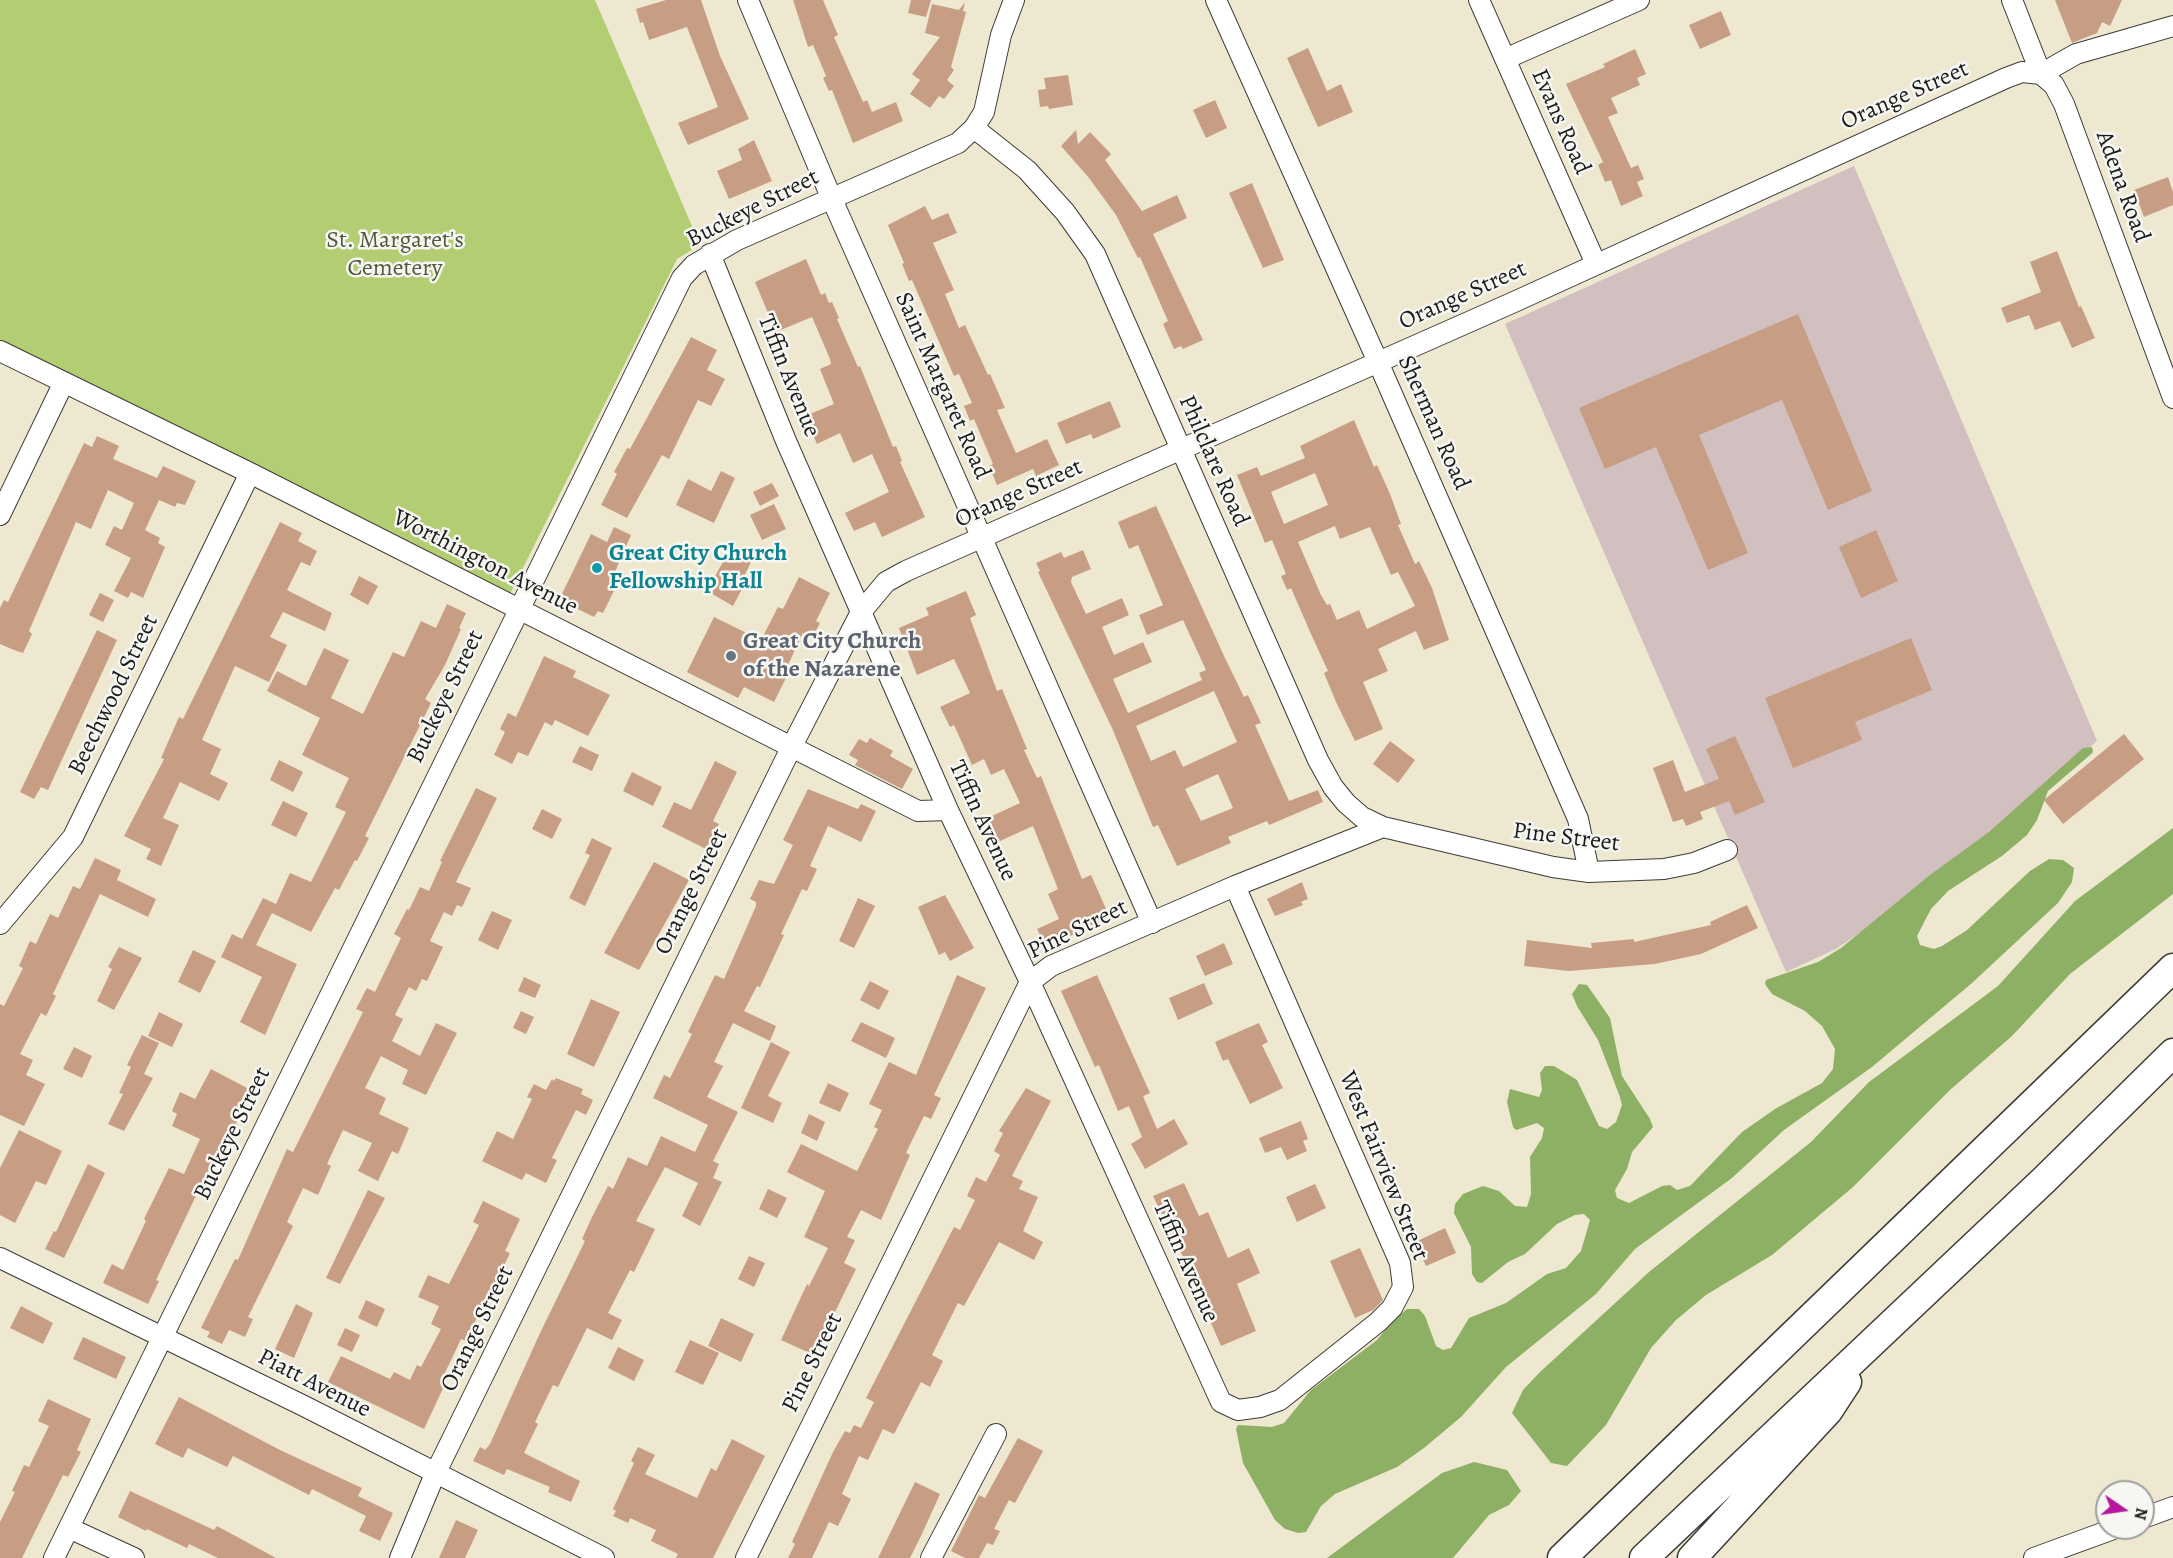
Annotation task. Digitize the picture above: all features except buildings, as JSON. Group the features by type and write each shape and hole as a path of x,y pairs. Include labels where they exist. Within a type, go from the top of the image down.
{"highway":[{"path":"1562,1558 2173,968"},
{"path":"1644,1558 2044,1180 2173,1053"},
{"path":"1692,1558 1828,1411 1873,1341"}],"street":[{"name":"Saint Margaret Road","path":"748,0 831,197 1152,923"},
{"name":"Buckeye Street","path":"54,1558 682,278 694,264 710,254 831,197 935,154 958,142 974,128 986,104 1001,35 1014,0"},
{"name":"Sherman Road","path":"1216,0 1378,362 1578,819 1589,872"},
{"name":"Evans Road","path":"1479,0 1596,264"},
{"path":"1505,59 1639,0"},
{"name":"Adena Road","path":"2012,0 2041,74 2054,85 2064,104 2173,398"},
{"name":"Orange Street","path":"400,1558 435,1474 792,746 861,612 885,582 2007,78 2022,72 2041,74 2076,54 2173,26"},
{"name":"Philclare Road","path":"974,128 1027,170 1065,212 1090,248 1318,760 1333,787 1346,803 1362,817 1383,827"},
{"name":"Tiffin Avenue","path":"710,254 786,441 948,810 1030,982 1221,1402"},
{"name":"Worthington Avenue","path":"0,351 250,473 918,811 948,810"},
{"path":"0,515 64,382"},
{"name":"Beechwood Street","path":"0,924 74,837 250,473"},
{"name":"Pine Street","path":"746,1558 1030,982 1050,966 1235,886 1383,827 1553,867 1589,872 1664,869 1694,863 1727,850"},
{"name":"West Fairview Street","path":"1221,1402 1238,1410 1260,1407 1280,1400 1378,1322 1392,1308 1403,1287 1400,1263 1235,886"},
{"name":"Piatt Avenue","path":"0,1258 303,1405 604,1558"},
{"path":"930,1558 996,1434"},
{"path":"2155,1514 2173,1507"},
{"path":"69,1528 134,1558"},
{"path":"2034,1558 2095,1536"}],"shaded area":[{"path":"1854,166 2097,741 1932,883 1836,949 1786,972 1505,324"}],"green space":[{"name":"St. Margaret's Cemetery","path":"0,0 595,0 700,245 677,259 510,594 0,346"},
{"path":"2092,747 2093,752 2090,755 2048,791 2037,820 2027,835 2002,856 1948,891 1931,909 1917,936 1920,945 1934,949 1942,946 1967,930 2030,871 2049,859 2063,860 2074,868 2072,882 2058,903 1972,983 1872,1067 1784,1130 1732,1178 1635,1249 1596,1294 1506,1367 1461,1417 1424,1448 1397,1467 1335,1494 1321,1506 1306,1532 1298,1533 1285,1529 1275,1520 1243,1463 1236,1429 1238,1425 1272,1427 1284,1423 1311,1390 1377,1340 1393,1320 1407,1309 1419,1309 1425,1316 1436,1346 1443,1350 1451,1348 1469,1318 1506,1303 1547,1274 1566,1268 1581,1251 1590,1220 1584,1214 1575,1215 1557,1224 1525,1254 1508,1262 1482,1283 1477,1282 1472,1274 1471,1247 1454,1213 1455,1204 1463,1194 1483,1186 1499,1191 1515,1206 1527,1207 1531,1194 1530,1157 1542,1138 1544,1128 1537,1123 1516,1130 1513,1127 1507,1102 1510,1089 1539,1097 1542,1090 1540,1073 1545,1066 1554,1066 1577,1080 1599,1126 1607,1129 1616,1122 1622,1105 1620,1097 1598,1040 1572,994 1579,984 1587,985 1610,1018 1622,1076 1653,1127 1632,1152 1627,1169 1615,1190 1617,1198 1629,1203 1662,1186 1670,1185 1677,1190 1690,1186 1742,1132 1775,1109 1822,1083 1833,1069 1835,1049 1822,1026 1805,1011 1772,994 1765,984 1766,980 1818,962 1841,948 1930,875 1989,832 2083,748"},
{"path":"2173,828 2173,894 2070,974 2012,1036 1950,1090 1853,1187 1772,1255 1706,1295 1676,1320 1651,1348 1606,1425 1567,1466 1551,1463 1512,1413 1523,1390 1540,1372 1649,1272 1811,1142 1869,1082 1998,986 2075,901"},
{"path":"1474,1462 1507,1470 1521,1491 1509,1505 1489,1515 1453,1558 1327,1558 1442,1473"}],"place":[{"name":"Great City Church Fellowship Hall","path":"597,568"},
{"name":"Great City Church of the Nazarene","path":"731,656"}]}
